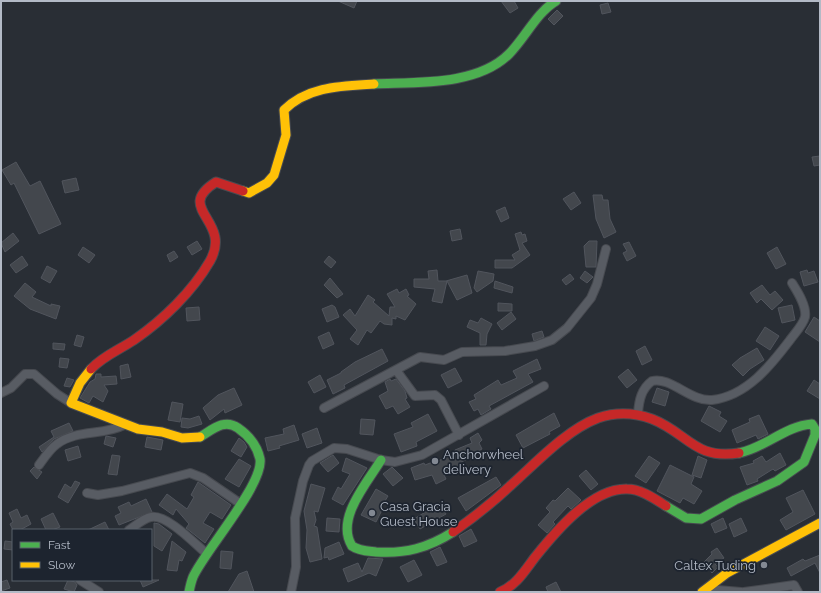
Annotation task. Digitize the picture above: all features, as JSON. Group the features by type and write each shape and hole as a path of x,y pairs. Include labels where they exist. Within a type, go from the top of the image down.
{"street":[{"path":"71,403 84,377 98,362 139,337 179,301 205,269 215,252 216,236 200,208 201,195 206,188 216,182 249,193 267,183 274,175 282,153 287,129 284,110 289,103 298,98 331,87 470,76 503,60 512,52 548,7 556,1"},
{"path":"324,408 423,356 444,360 462,352 505,352 535,346 552,340 567,328 591,298 597,284 606,249"},
{"path":"638,413 639,401 643,390 652,381 661,381 693,396 712,400 728,396 754,381 775,359 803,323 805,315 792,283"},
{"path":"396,370 415,396 435,395 441,400 460,435"},
{"path":"1,393 11,388 25,374 34,374 57,394 71,403 124,425 190,439 203,436 222,424 234,425 249,436 255,446 260,460 256,475 241,504 193,577 189,592"},
{"path":"291,592 296,567 295,518 303,481 309,465 319,456 334,448 347,449 381,460 395,462 422,455 460,435 544,386"},
{"path":"381,460 353,507 347,520 346,531 348,542 357,549 393,553 406,552 441,538 464,524 487,507 532,465 573,433 599,418 638,413 667,426 701,450 713,454 748,451 807,424 813,425 816,430 804,462 777,481 735,500 701,519 696,520 684,517 662,503 626,489 606,493 585,505 564,524 516,582 500,592"},
{"path":"39,465 56,444 66,439 80,434 112,431 124,425"},
{"path":"86,493 98,495 122,491 190,473 203,478 241,504"},
{"path":"131,529 150,517 157,517 172,525 207,554"},
{"path":"704,591 727,573 820,524"},
{"path":"82,581 99,592"},
{"path":"704,591 742,592 794,585 798,592"}],"building":[{"path":"338,1 357,1 354,8"},
{"path":"501,1 514,1 518,8 510,13"},
{"path":"608,3 611,12 602,14 600,5"},
{"path":"557,10 563,16 554,25 548,19"},
{"path":"820,156 820,165 814,166 812,157"},
{"path":"16,162 30,186 40,181 61,224 39,234 14,183 11,185 2,170"},
{"path":"76,178 79,190 65,193 62,181"},
{"path":"574,192 581,203 571,210 563,199"},
{"path":"593,195 602,195 603,200 608,200 610,219 616,232 604,238 596,219"},
{"path":"505,207 509,218 501,222 496,211"},
{"path":"460,229 462,239 452,241 450,231"},
{"path":"521,232 522,235 525,234 527,241 522,243 530,255 512,268 495,268 495,260 515,260 512,255 520,250 515,234"},
{"path":"13,233 19,241 5,252 1,243"},
{"path":"197,241 202,249 192,255 187,247"},
{"path":"589,241 597,241 596,267 586,267 584,246"},
{"path":"629,242 636,256 627,261 623,253 627,251 623,244"},
{"path":"83,247 95,255 89,263 78,255"},
{"path":"777,247 786,264 776,269 767,253"},
{"path":"174,251 178,257 170,262 167,255"},
{"path":"22,256 28,265 16,273 10,265"},
{"path":"329,256 336,262 331,268 324,262"},
{"path":"47,266 57,271 50,283 41,278"},
{"path":"437,270 438,281 446,281 467,275 472,293 457,300 447,281 442,303 432,301 435,289 414,287 414,279 429,279 428,271"},
{"path":"807,270 808,273 814,271 818,282 804,286 800,272"},
{"path":"478,271 494,274 493,281 477,292 474,288"},
{"path":"585,271 593,277 587,283 580,278"},
{"path":"570,274 574,279 566,285 562,280"},
{"path":"330,278 343,294 337,298 324,285"},
{"path":"495,281 513,287 512,293 494,288"},
{"path":"25,283 36,292 32,297 51,306 51,304 60,306 56,319 30,309 14,296"},
{"path":"762,285 770,295 775,291 783,300 772,310 761,299 757,303 750,293"},
{"path":"397,289 399,293 406,289 409,295 407,296 416,304 405,320 396,316 396,319 392,318 392,325 384,324 380,321 371,333 367,330 358,345 350,339 357,330 343,315 350,309 355,316 368,295 375,300 373,302 389,316 390,307 395,307 387,294"},
{"path":"498,303 512,304 512,311 498,311"},
{"path":"332,305 335,307 339,317 327,322 322,309"},
{"path":"792,305 795,320 782,323 778,308"},
{"path":"199,307 200,320 187,321 186,308"},
{"path":"511,312 516,319 502,330 497,323"},
{"path":"814,317 820,321 820,342 805,332"},
{"path":"481,318 492,324 487,334 486,345 480,345 480,333 467,327 470,320 478,323"},
{"path":"765,327 779,336 770,350 756,341"},
{"path":"542,331 544,337 534,341 532,334"},
{"path":"329,332 334,344 323,349 318,337"},
{"path":"77,335 84,337 81,347 74,345"},
{"path":"53,343 65,344 64,350 53,349"},
{"path":"645,346 652,360 642,365 636,351"},
{"path":"757,348 764,360 750,369 743,376 732,365 740,358"},
{"path":"382,349 388,361 344,385 345,388 333,394 327,380 341,373 355,362"},
{"path":"60,358 69,359 67,368 59,367"},
{"path":"537,359 541,369 528,374 533,382 489,406 491,409 481,415 478,409 474,411 469,402 476,399 474,395 498,380 501,385 517,378 513,371"},
{"path":"128,364 131,377 121,379 120,366"},
{"path":"455,368 462,381 448,388 441,375"},
{"path":"628,369 637,380 627,388 618,377"},
{"path":"96,374 101,374 101,377 116,376 117,384 104,385 108,391 103,402 93,396 89,403 80,398 90,382 95,379"},
{"path":"320,375 326,387 314,393 308,382"},
{"path":"67,378 74,380 70,387 64,386"},
{"path":"390,379 391,381 396,379 405,391 407,398 405,399 410,407 398,414 393,406 386,409 379,396 388,391 385,382"},
{"path":"814,380 820,384 820,399 807,391"},
{"path":"234,388 242,405 225,413 224,409 210,420 203,408 218,395"},
{"path":"657,388 669,392 665,406 652,402"},
{"path":"172,402 183,404 180,422 168,420"},
{"path":"709,406 721,412 719,416 727,421 720,432 701,421"},
{"path":"554,413 560,426 549,432 550,434 523,448 516,435"},
{"path":"428,414 437,431 416,442 417,446 401,452 394,434 413,427 411,423"},
{"path":"759,415 768,434 758,439 756,435 737,443 732,430 750,422 749,419"},
{"path":"199,416 202,424 188,428 181,427 182,418 190,419"},
{"path":"361,419 375,420 373,435 360,434"},
{"path":"69,423 73,431 54,439 42,452 39,447 54,437 51,431"},
{"path":"294,425 299,440 268,451 265,438 284,434 283,429"},
{"path":"317,428 322,443 307,448 302,434"},
{"path":"478,433 482,440 479,443 482,449 471,455 472,457 459,463 460,466 443,473 446,479 436,484 432,475 415,480 411,468 424,463 425,465 438,461 456,453 455,450 472,443 470,438"},
{"path":"106,436 116,438 113,447 104,444"},
{"path":"147,437 163,440 161,450 145,447"},
{"path":"239,438 247,447 241,457 231,451"},
{"path":"78,446 81,457 68,461 65,450"},
{"path":"780,453 786,465 775,471 773,469 757,479 758,481 747,485 740,467 754,463 753,461 762,456 766,462"},
{"path":"112,455 120,456 117,475 108,474"},
{"path":"333,455 339,463 328,472 320,463"},
{"path":"649,456 660,463 646,483 635,476"},
{"path":"698,456 707,460 701,478 692,475"},
{"path":"346,458 367,468 343,505 332,499 338,487 341,489 350,474 342,471"},
{"path":"239,459 251,466 239,487 225,479"},
{"path":"670,465 694,477 691,484 702,491 694,504 683,498 680,503 657,491"},
{"path":"34,467 42,472 37,479 30,471"},
{"path":"392,467 403,478 393,486 383,474"},
{"path":"586,470 598,484 591,490 579,476"},
{"path":"496,477 501,485 466,511 458,498"},
{"path":"75,481 80,483 68,503 58,497 65,484 71,488"},
{"path":"198,482 231,505 222,519 210,512 203,523 214,529 205,543 186,528 189,524 176,509 173,515 159,505 167,494 187,509 194,497 191,495"},
{"path":"311,484 325,488 318,512 314,511 316,520 314,526 317,527 322,559 310,562 306,548 307,530 304,511"},
{"path":"568,488 581,500 571,509 568,506 553,522 555,524 547,533 538,525 550,512 546,508 553,500 555,501"},
{"path":"376,489 388,496 380,509 382,510 376,522 361,515"},
{"path":"803,490 815,514 786,530 780,520 793,512 786,498"},
{"path":"146,499 152,512 119,525 115,516 121,513 118,507 129,502 131,506"},
{"path":"440,503 446,514 420,529 414,519"},
{"path":"17,509 21,518 27,515 31,524 22,529 12,529 10,524 13,522 9,513"},
{"path":"53,513 60,527 55,529 46,529 41,519"},
{"path":"327,518 340,519 339,532 326,531"},
{"path":"723,518 727,528 715,533 711,524"},
{"path":"741,518 747,531 734,537 729,524"},
{"path":"105,522 108,529 90,529"},
{"path":"154,523 159,524 172,534 162,551 154,546"},
{"path":"471,529 477,541 464,547 459,536"},
{"path":"5,541 12,542 12,550 4,549"},
{"path":"172,541 186,552 182,561 179,560 177,571 167,570"},
{"path":"339,542 344,554 329,560 328,557 324,558 325,548"},
{"path":"440,547 447,562 437,566 430,552"},
{"path":"717,548 724,558 715,564 718,567 712,573 703,563 712,554 711,552"},
{"path":"221,551 233,552 231,569 220,568"},
{"path":"820,555 820,573 815,563 791,576 787,568 803,559 805,561"},
{"path":"368,558 383,559 376,576 369,573 348,582 343,569 358,563 362,572"},
{"path":"414,560 422,575 408,582 400,567"},
{"path":"247,571 254,592 228,592 239,574"},
{"path":"7,580 10,588 1,591 1,582"},
{"path":"159,580 143,587 140,581"},
{"path":"68,581 75,582 77,585 74,592 64,589"},
{"path":"556,582 561,592 548,592 546,587"}],"traffic: fast":[{"path":"374,84 446,80 464,77 480,72 496,64 509,54 537,18 556,1"},
{"path":"189,592 193,577 199,566 253,484 259,470 260,459 257,449 249,437 233,425 228,424 218,426 200,437"},
{"path":"666,506 686,518 701,519 735,500 777,481 804,462 815,435 815,429 812,424 802,426 784,433 758,447 739,453"},
{"path":"381,460 361,490 350,513 347,524 348,535 352,546 361,550 376,552 407,551 425,546 444,538 453,532"}],"traffic: slow":[{"path":"243,191 249,193 267,183 274,175 286,135 284,110 293,102 304,96 326,89 374,84"},
{"path":"91,369 80,383 71,403 138,429 162,432 182,438 200,437"},
{"path":"702,592 727,573 820,523"}],"traffic: jam":[{"path":"91,369 111,353 134,340 156,324 195,284 210,261 215,247 215,235 201,208 200,200 204,191 216,182 243,191"},
{"path":"453,532 475,516 563,439 586,423 605,416 632,414 646,417 664,425 692,444 711,453 739,453"},
{"path":"500,592 516,581 564,524 588,503 601,496 614,491 632,489 648,495 666,506"}],"place":[{"name":"Anchorwheel delivery","path":"435,461"},
{"name":"Casa Gracia Guest House","path":"372,513"},
{"name":"Caltex Tuding","path":"764,565"}]}
